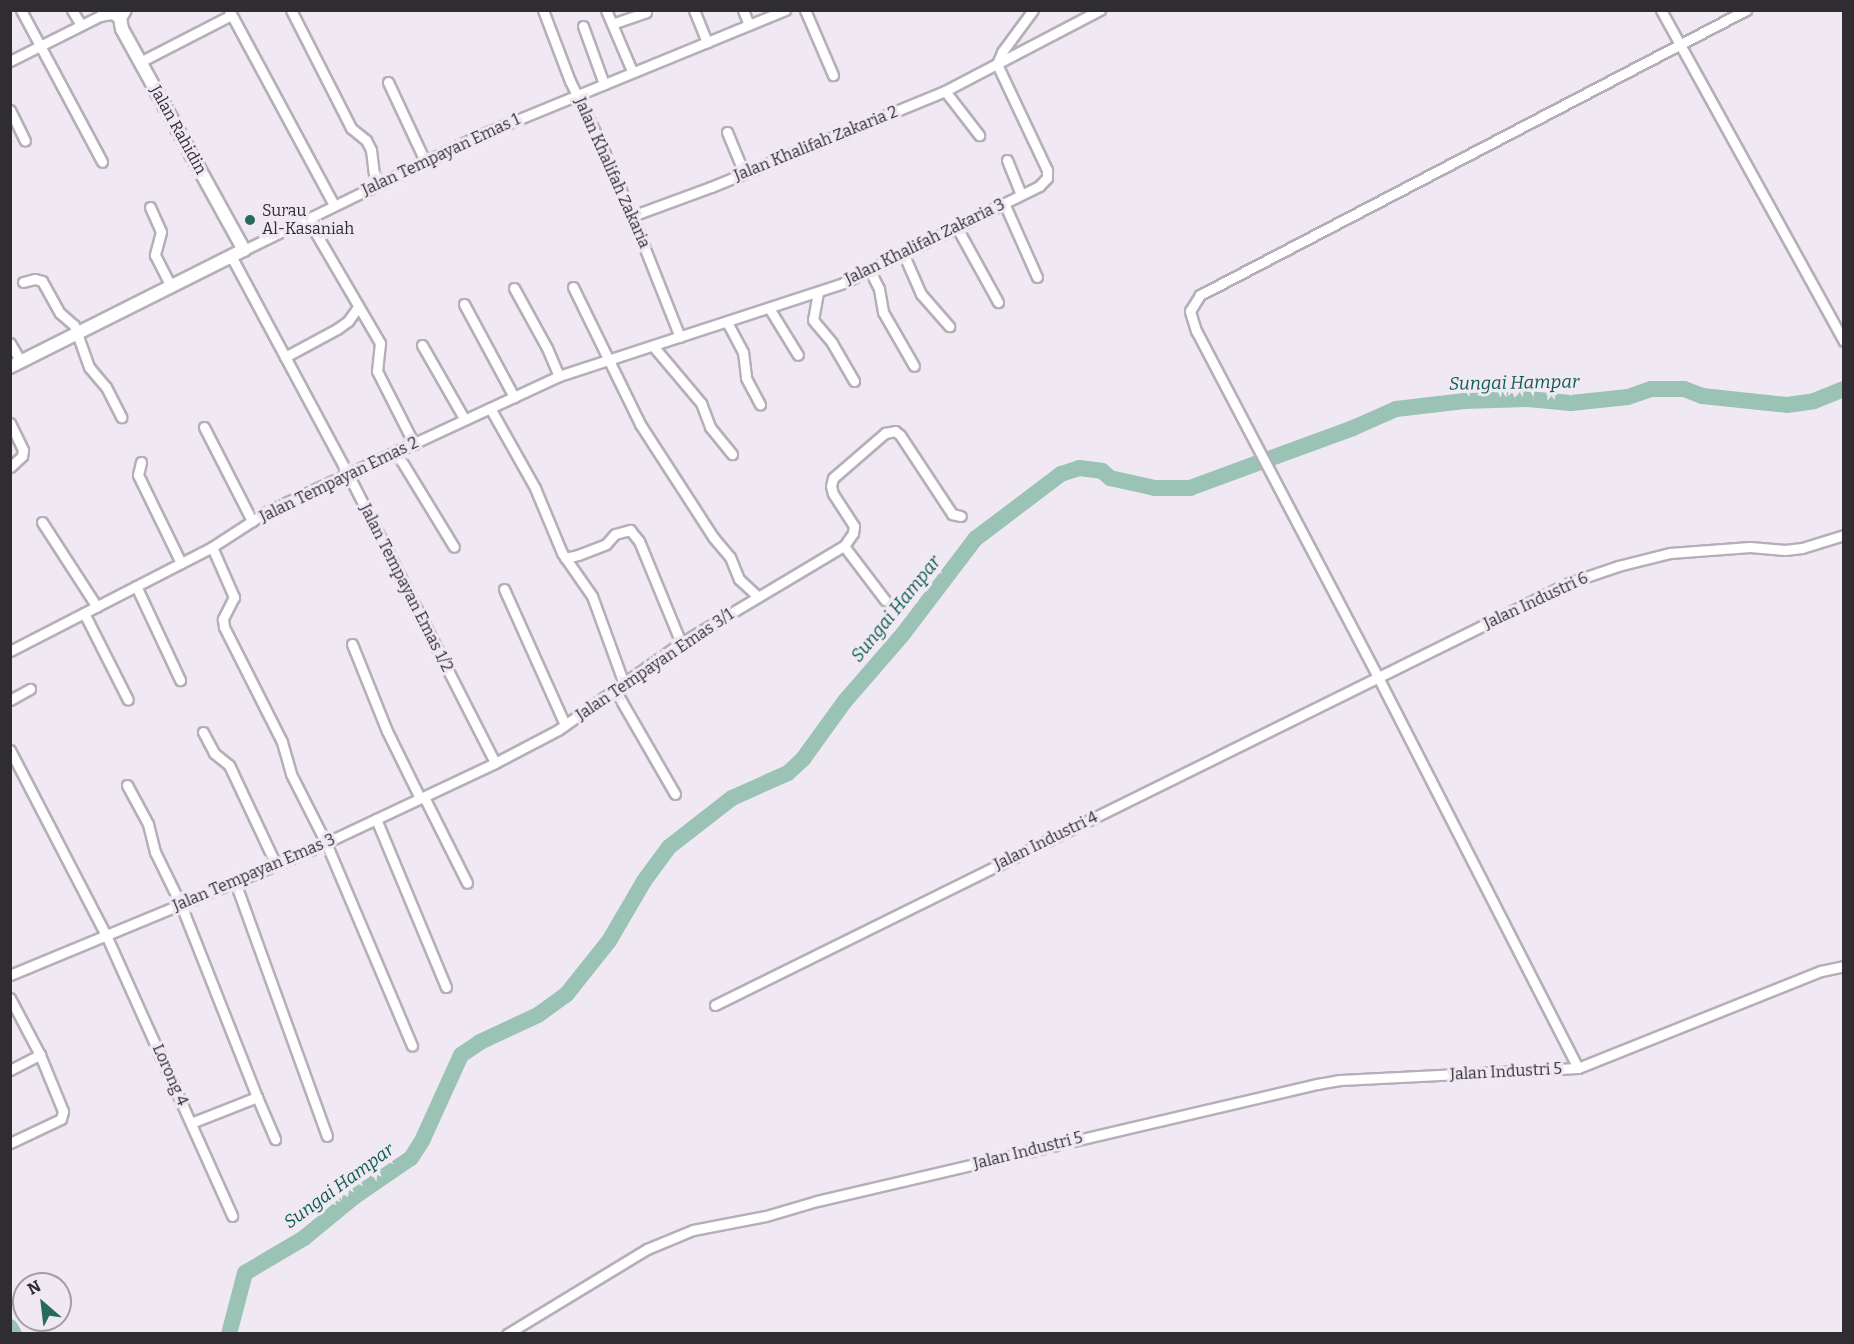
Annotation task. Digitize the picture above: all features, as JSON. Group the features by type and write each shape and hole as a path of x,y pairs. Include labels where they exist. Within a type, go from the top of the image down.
{"street":[{"path":"21,10 102,162"},
{"path":"72,10 81,25"},
{"path":"291,10 351,128 366,140 371,150 378,184"},
{"name":"Jalan Khalifah Zakaria","path":"543,10 632,216 680,337"},
{"path":"606,10 632,71"},
{"path":"694,10 707,42"},
{"path":"743,10 749,25"},
{"name":"Jalan Tempayan Emas 1","path":"16,365 307,218 426,161 632,71 785,10"},
{"path":"805,10 833,75"},
{"path":"997,64 1002,52 1033,10"},
{"name":"Jalan Khalifah Zakaria 2","path":"632,216 945,91 1100,10"},
{"path":"1661,10 1844,341"},
{"path":"1746,10 1200,295 1193,302 1191,321 1378,677 1578,1068 1821,971 1844,966"},
{"path":"612,24 646,12"},
{"path":"140,62 230,13 334,205"},
{"path":"10,62 106,14 123,14"},
{"name":"Jalan Rahidin","path":"123,14 122,29 244,250"},
{"path":"583,26 604,84"},
{"name":"Jalan Khalifah Zakaria 3","path":"680,337 818,292 870,271 1043,183 1047,170 997,64"},
{"path":"388,82 426,161"},
{"path":"945,91 979,135"},
{"path":"10,110 25,141"},
{"path":"727,132 744,173"},
{"path":"1007,160 1022,194"},
{"path":"1004,203 1037,277"},
{"path":"150,207 161,232 155,255 171,286"},
{"path":"307,218 380,343 378,374 414,444"},
{"path":"956,226 998,302"},
{"path":"903,254 921,294 949,326"},
{"name":"Jalan Tempayan Emas 1/2","path":"231,256 348,474 495,763"},
{"path":"870,271 879,289 883,312 914,366"},
{"path":"22,282 42,281 63,316 78,333 89,367 106,387 121,417"},
{"path":"573,287 640,424 713,537 730,557 740,579 758,597"},
{"path":"514,288 548,348 560,376"},
{"path":"818,292 813,320 832,343 854,381"},
{"path":"464,304 514,397"},
{"path":"285,357 337,329 348,321 358,307"},
{"path":"769,308 798,355"},
{"path":"727,322 743,352 746,378 760,404"},
{"name":"Jalan Tempayan Emas 2","path":"10,651 212,547 252,521 348,474 560,376 680,337"},
{"path":"10,343 16,365"},
{"path":"422,345 465,420"},
{"path":"653,346 701,403 710,427 732,454"},
{"path":"490,408 535,488 565,558 592,596 624,684"},
{"path":"10,423 23,450 22,456 10,467"},
{"path":"204,427 252,521"},
{"path":"885,600 844,546 853,533 854,526 833,494 832,478 890,431 900,435 952,514 960,516"},
{"path":"396,452 454,547"},
{"path":"141,462 138,475 181,563"},
{"path":"42,522 97,606"},
{"path":"565,558 606,544 615,534 630,530 639,542 681,643"},
{"name":"Jalan Industri 6","path":"1378,677 1572,582 1618,566 1670,553 1712,549 1802,548 1844,535"},
{"name":"Jalan Tempayan Emas 3/1","path":"495,763 565,725 681,643 844,546"},
{"path":"212,547 234,597 223,619 224,627 282,742 291,774 326,843 412,1046"},
{"path":"136,586 180,680"},
{"path":"504,589 565,725"},
{"path":"84,613 128,700"},
{"path":"352,644 422,797 467,883"},
{"name":"Jalan Industri 4","path":"715,1005 1378,677"},
{"path":"10,700 30,689"},
{"path":"615,690 675,794"},
{"path":"203,732 214,753 230,765 276,865"},
{"name":"Lorong 4","path":"10,750 106,935 232,1216"},
{"name":"Jalan Tempayan Emas 3","path":"10,975 276,865 495,763"},
{"path":"127,785 148,824 155,852 181,905 275,1139"},
{"path":"376,819 446,987"},
{"path":"235,882 327,1137"},
{"path":"10,998 40,1055 63,1111 61,1119 10,1143"},
{"path":"10,1070 40,1055"},
{"name":"Jalan Industri 5","path":"507,1334 647,1249 693,1230 766,1216 817,1201 1317,1084 1340,1080 1578,1068"},
{"path":"191,1123 257,1097"}],"waterway":[{"name":"Sungai Hampar","path":"229,1334 245,1273 304,1238 354,1197 411,1158 422,1141 461,1055 480,1042 538,1015 566,995 609,941 644,881 669,847 732,798 788,773 803,759 845,701 903,634 975,539 1061,474 1079,468 1102,471 1110,478 1155,488 1190,488 1353,428 1396,409 1465,401 1528,399 1571,403 1628,397 1651,389 1684,389 1702,396 1787,405 1814,401 1844,389"},
{"path":"10,1327 14,1334"}],"place":[{"name":"Surau Al-Kasaniah","path":"250,220"}]}
